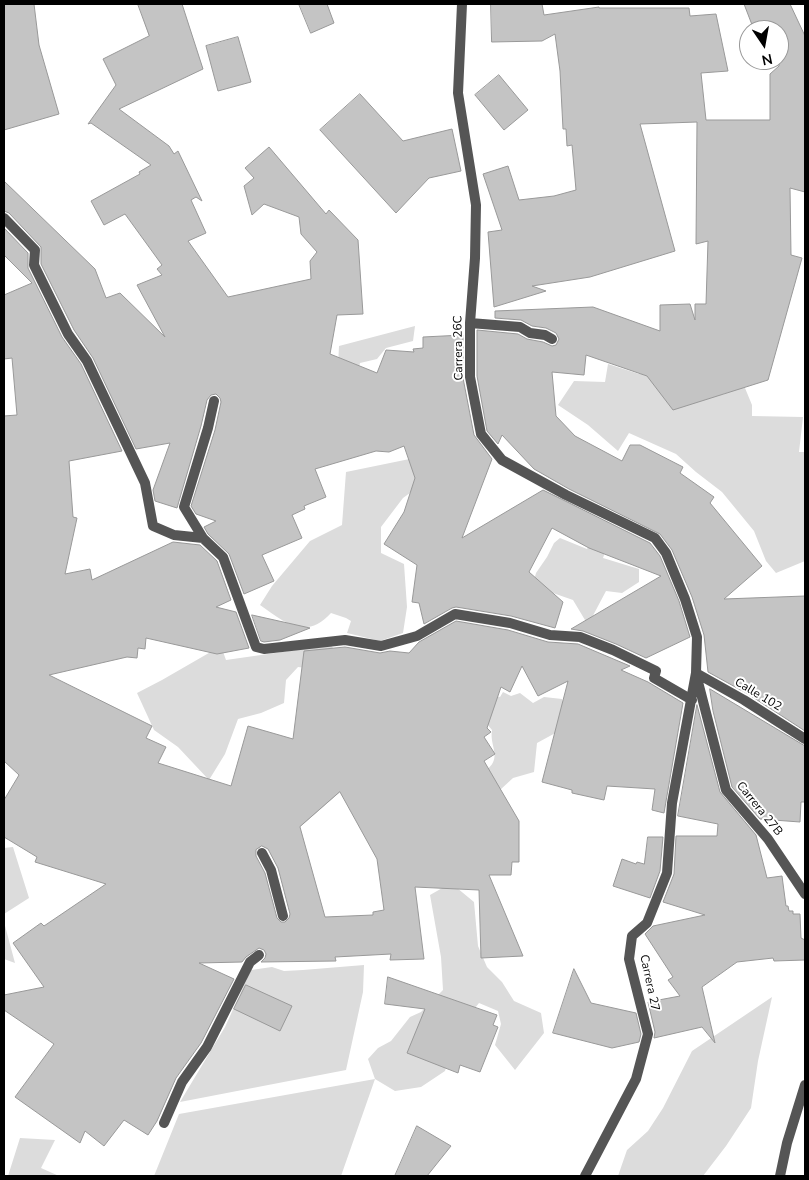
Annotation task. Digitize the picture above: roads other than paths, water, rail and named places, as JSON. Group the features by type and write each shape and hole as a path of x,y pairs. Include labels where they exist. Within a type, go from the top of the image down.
{"street":[{"name":"Carrera 26C","path":"462,4 458,93 476,205 475,258 470,323 470,377 481,434 502,460 566,495 655,538 666,552 685,599 697,638 696,673"},
{"path":"4,218 36,252 34,265 68,334 95,378 145,483 154,526 174,536 203,538"},
{"path":"470,323 520,327 530,333 552,339"},
{"path":"214,402 184,507 203,538 223,557 256,647 264,649 346,640 381,646 417,636 455,614 510,623 550,635 580,637 656,670 654,678 692,700"},
{"name":"Carrera 27","path":"585,1176 636,1079 648,1034 629,959 630,951 632,936 648,923 667,873 672,803 696,673"},
{"name":"Calle 102","path":"696,673 744,700 805,739"},
{"name":"Carrera 27B","path":"696,673 726,790 768,839 805,894"},
{"path":"262,853 271,870 283,916"},
{"path":"164,1124 182,1082 207,1047 250,962 259,956"},
{"path":"780,1176 787,1143 805,1085"}]}
